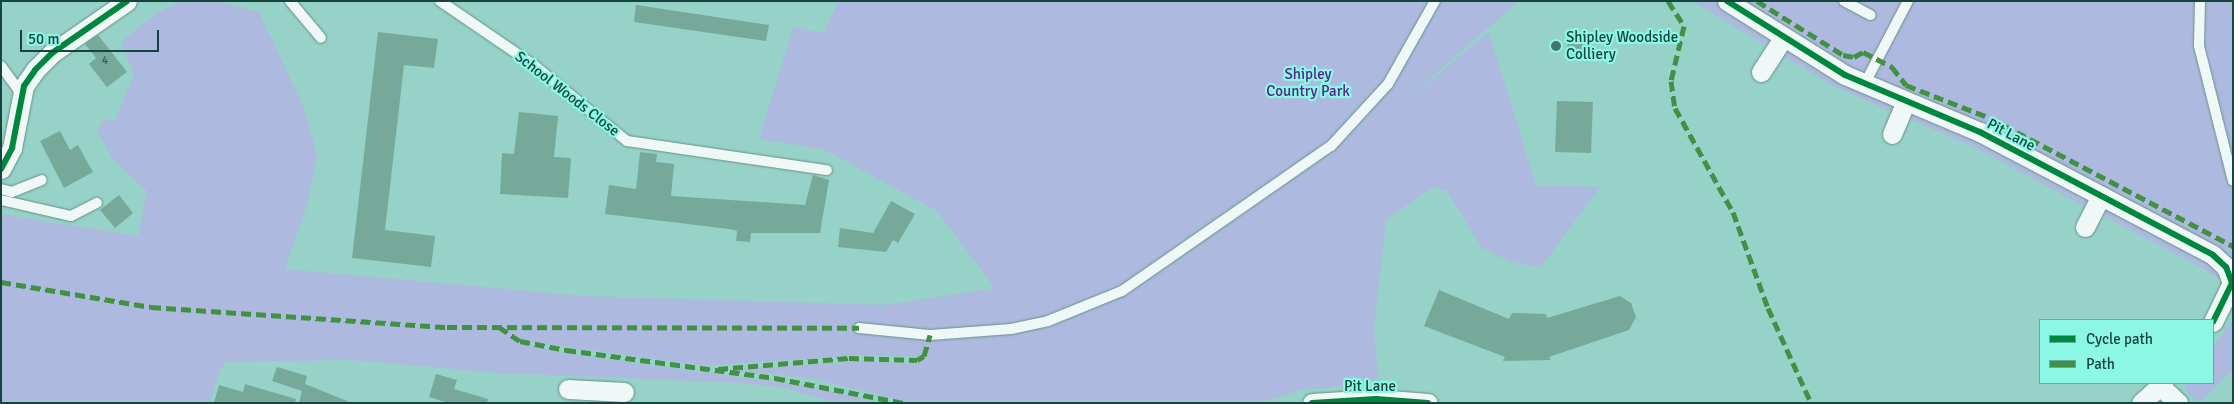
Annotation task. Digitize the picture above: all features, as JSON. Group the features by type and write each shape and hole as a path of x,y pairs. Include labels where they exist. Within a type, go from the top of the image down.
{"street":[{"path":"3,162 12,148 24,86 52,53 127,1"},
{"name":"Pit Lane","path":"1727,1 1782,38 1864,85 1980,132 2213,255 2226,267 2232,283 2214,320"},
{"path":"1761,72 1782,38"},
{"path":"1892,134 1906,103"},
{"path":"2085,227 2101,196"},
{"path":"2141,403 2162,384 2178,403"},
{"path":"568,389 591,396 624,392"},
{"name":"Pit Lane","path":"1312,403 1376,399 1428,403"}],"lane":[{"path":"290,1 321,38"},
{"name":"School Woods Close","path":"440,1 535,66 627,141 827,170"},
{"path":"859,328 930,335 1010,329 1048,321 1122,291 1332,146 1388,84 1435,1"},
{"path":"1844,1 1870,15"},
{"path":"1864,85 1908,1"},
{"path":"2200,1 2199,46 2233,181"},
{"path":"1,66 22,95"},
{"path":"1,189 12,192 42,180"},
{"path":"1,200 71,216 97,203"}],"green space":[{"name":"Shipley Country Park","path":"182,1 217,1 259,12 305,110 317,157 307,205 285,269 584,296 884,305 995,288 937,211 823,149 759,139 793,27 824,33 838,1 1519,1 1386,117 1489,32 1536,185 1600,187 1541,267 1511,262 1481,247 1447,191 1433,187 1386,220 1374,327 1378,378 1365,384 1301,390 1259,403 913,403 808,378 733,370 863,361 917,364 928,357 860,355 706,366 509,339 562,353 799,385 884,403 835,403 786,388 741,383 498,373 353,360 227,362 220,369 210,403 1,403 1,214 138,236 147,191 113,159 97,131 103,120 115,120 134,74 121,42 155,14"},
{"path":"1692,1 2233,1 2233,288 2204,269 1971,146 1833,86"},
{"path":"2233,319 2233,370 2199,403 2187,392 2185,384 2214,384 2214,347"}],"building":[{"path":"636,5 769,25 766,41 634,22"},
{"path":"378,32 438,39 434,68 404,65 385,230 435,236 431,267 352,258"},
{"path":"1568,32 1589,32 1588,56 1567,55"},
{"path":"98,35 127,72 107,87 89,64 96,58 85,44"},
{"path":"1557,101 1593,102 1591,153 1555,152"},
{"path":"519,112 558,116 554,157 571,158 568,198 500,194 502,153 514,154"},
{"path":"60,131 70,150 78,145 93,172 64,188 40,141"},
{"path":"640,152 657,154 656,162 674,164 671,196 805,205 813,175 829,180 820,233 751,233 750,242 736,241 737,231 729,229 605,214 609,185 636,189"},
{"path":"119,195 133,213 115,228 100,210"},
{"path":"891,201 915,214 898,243 893,240 886,252 838,247 840,228 873,233"},
{"path":"1439,290 1509,319 1512,313 1546,314 1547,318 1620,296 1631,303 1636,317 1629,330 1549,357 1551,360 1503,361 1505,357 1424,326"},
{"path":"277,367 307,376 305,384 352,403 299,403 302,391 272,381"},
{"path":"436,374 457,380 454,389 488,399 487,403 449,403 429,397"},
{"path":"245,384 296,399 295,403 214,403 219,385 243,392"}],"marked path":[{"path":"1668,1 1684,26 1671,81 1675,108 1733,212 1768,308 1811,403"},
{"path":"1757,1 1843,55 1854,57 1863,52 1892,67 1906,85 1990,118 2233,246"},
{"path":"1,282 151,307 447,327 859,328"},
{"path":"499,327 520,341 566,350 775,378 904,403"},
{"path":"718,369 849,358 917,360 924,356 930,335"}],"cycle path":[{"path":"1,169 12,148 24,86 35,70 52,53 127,1"},
{"path":"1727,1 1845,75 1980,132 2213,255 2226,267 2232,283 2214,320"},
{"path":"1312,403 1376,399 1428,403"}],"place":[{"name":"Shipley Woodside Colliery","path":"1556,46"}]}
